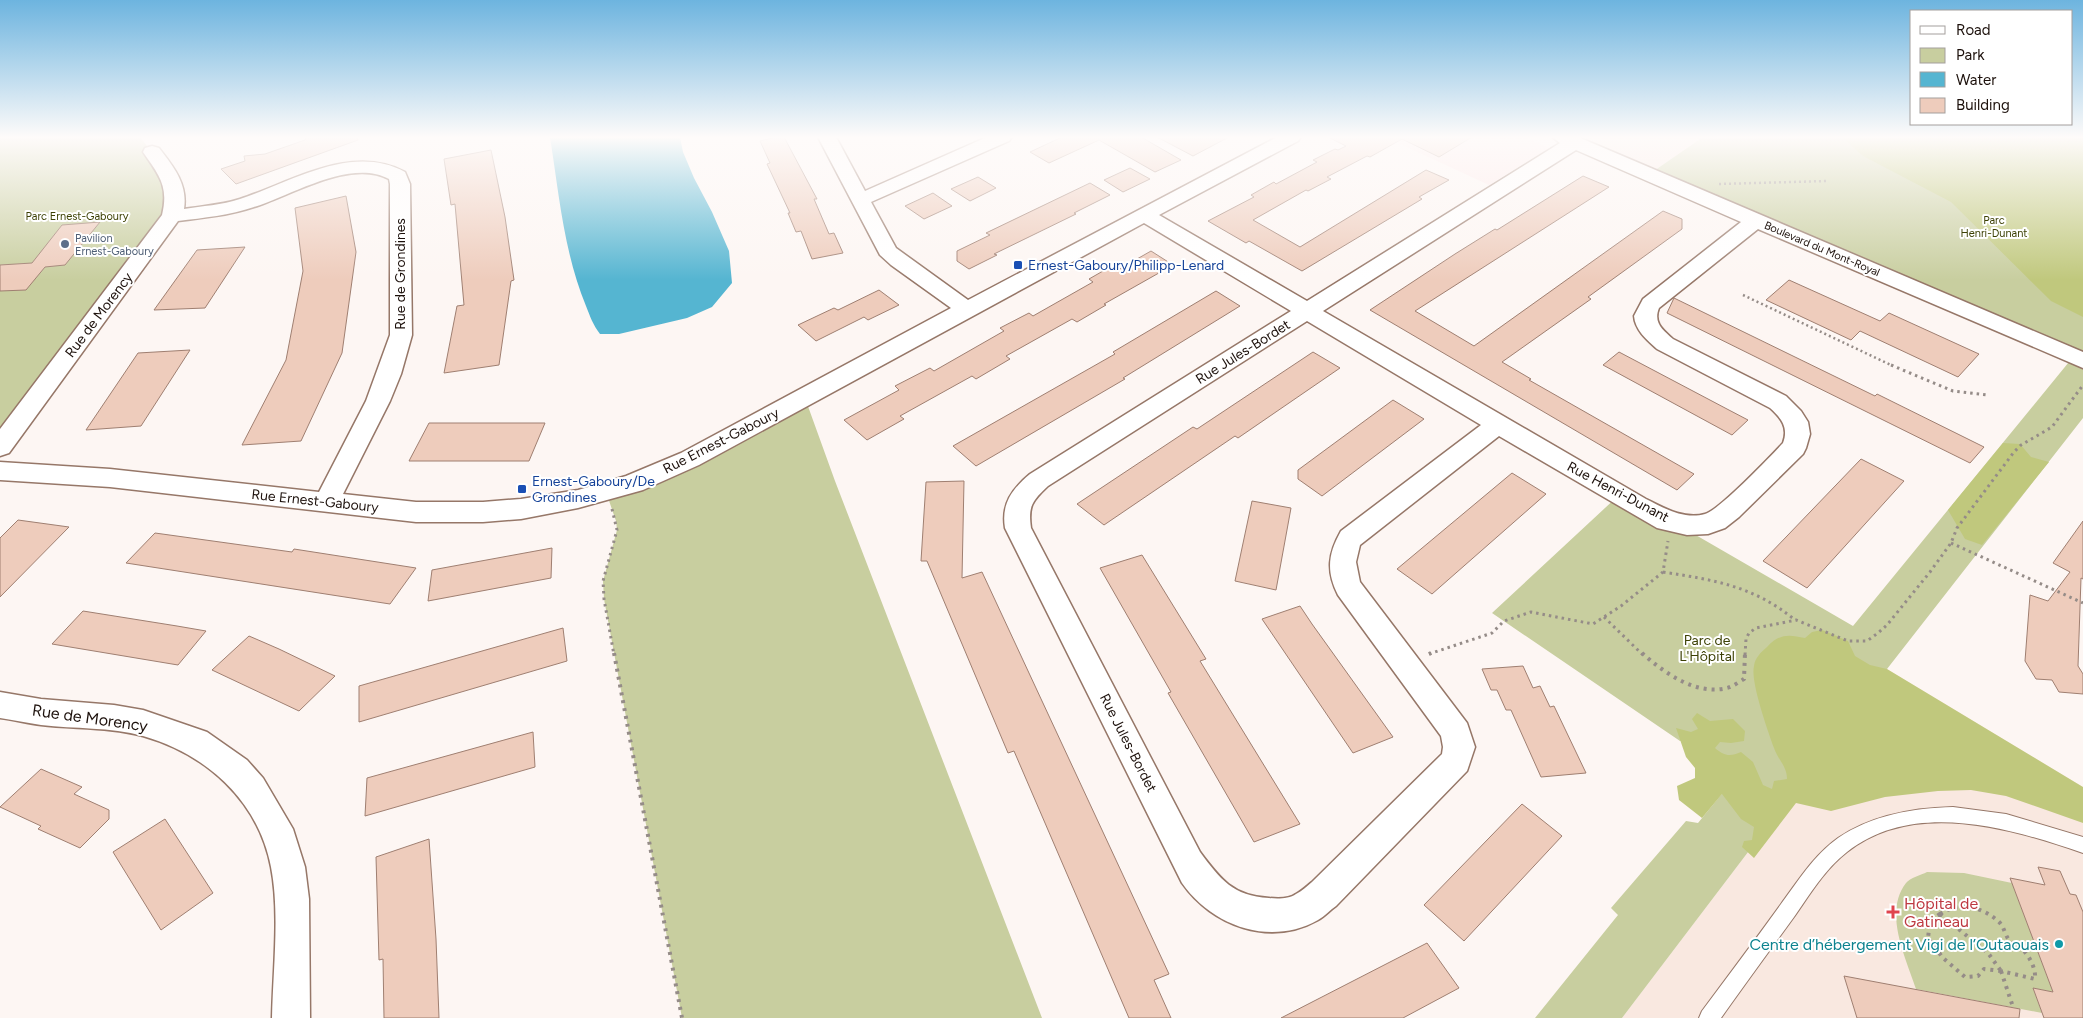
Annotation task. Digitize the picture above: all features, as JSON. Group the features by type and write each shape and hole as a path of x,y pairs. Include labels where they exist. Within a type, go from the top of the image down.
{"street":[{"name":"Rue de Morency","path":"0,447 172,216 176,202 174,185"},
{"name":"Rue de Grondines","path":"172,216 230,208 296,185"},
{"name":"Rue de Grondines","path":"326,503 378,401 394,361 400,335 402,301 400,185"},
{"path":"852,185 887,251 898,261 967,309"},
{"path":"860,200 895,185"},
{"name":"Rue Ernest-Gaboury","path":"0,471 101,477 416,512 483,512 551,505 606,492 690,459 1198,185"},
{"name":"Rue Jules-Bordet","path":"1498,424 1350,538 1343,550 1342,564 1348,588 1456,732 1459,747 1456,761 1324,894 1305,908 1283,915 1261,915 1238,908 1215,897 1188,863 1018,528 1015,516 1018,502 1025,491 1039,480 1307,312 1500,185"},
{"name":"Boulevard du Mont-Royal","path":"1670,185 2083,361"},
{"name":"Rue Henri-Dunant","path":"1144,215 1637,506 1666,521 1699,526 1716,521 1730,510 1794,448 1799,437 1799,430 1793,416 1778,402 1665,344 1655,336 1647,326 1644,318 1646,310 1652,304 1755,221"},
{"name":"Rue de Morency","path":"0,705 40,712 114,718 143,723 196,742 236,770 252,788 266,812 281,840 288,867 292,900 291,1018"}],"lane":[{"path":"1709,1018 1817,870 1836,850 1859,834 1884,824 1910,817 1945,814 2014,823 2083,845"}],"path":[{"path":"1678,188 1699,185"},
{"path":"1743,295 1918,378 1953,391 1988,395"},
{"path":"1663,572 1736,584 1776,603 1796,620 1848,641 1867,641 1887,625 1951,543 1957,528 2020,444 2039,436 2053,426 2083,385"},
{"path":"606,492 616,521 617,530 604,581 604,599 682,1018"},
{"path":"1405,662 1492,633 1504,622 1531,612 1593,624 1621,606 1663,572 1668,544 1666,521"},
{"path":"1951,543 2083,603"},
{"path":"1604,617 1626,641 1678,678 1701,689 1718,691 1736,686 1744,678 1744,646 1749,633 1766,625 1796,620"},
{"path":"1963,906 1982,910 2001,924 2009,941 2024,951 2036,970 2035,979 2001,971 1984,968 1978,976 1965,977 1943,958 1928,938 1930,921 1946,910 1963,906"},
{"path":"1940,914 1988,953 2001,971 2014,1008"}],"shaded area":[{"name":"Hôpital de Gatineau","path":"1887,669 2083,787 2083,1018 1622,1018"}],"green space":[{"name":"Parc Ernest-Gaboury","path":"0,185 171,185 176,202 0,447"},
{"path":"1670,185 2083,185 2083,418 1887,669 1622,1018 1535,1018 1618,915 1611,908 1686,821 1698,823 1738,774 1687,740 1680,741 1492,613 1619,495 1675,523 1853,626 2073,357"},
{"name":"Parc Henri-Dunant","path":"1918,185 2083,185 2083,317 2051,301 1951,202"},
{"path":"805,398 835,481 1042,1018 682,1018 604,599 603,581 617,530 616,521 606,492"},
{"path":"2003,443 2020,444 2031,457 2049,462 1982,545 1965,539 1948,510"},
{"path":"1822,630 1848,641 1855,656 1870,665 1887,669 2083,787 2083,823 2006,796 1971,790 1938,791 1885,797 1831,811 1796,803 1754,858 1742,847 1744,841 1752,840 1754,827 1741,819 1722,794 1702,818 1679,800 1677,786 1695,778 1695,768 1686,757 1676,728 1691,732 1698,729 1692,719 1697,713 1710,721 1733,719 1745,731 1744,741 1720,742 1715,748 1727,755 1741,752 1753,762 1763,785 1772,789 1774,781 1787,779 1786,770 1774,748 1760,706 1753,673 1755,663 1763,651 1780,637 1794,636 1805,638 1812,632"},
{"path":"1927,872 1964,873 2012,883 2053,992 2033,988 2042,1013 1916,989 1902,950 1896,922 1896,908 1899,895 1906,883"}],"water":[{"path":"557,185 697,185 729,251 732,283 712,307 687,318 619,334 600,334 589,313 572,265"}],"building":[{"path":"448,185 498,185 514,280 511,281 499,365 444,373 457,306 464,305 455,204 451,205"},
{"path":"777,185 809,185 817,199 814,199 829,234 834,233 843,253 812,259 801,231 796,232 788,213 790,213"},
{"path":"961,185 990,185 996,188 970,201 951,189"},
{"path":"1087,185 1093,185 1110,195 1074,213 1076,214 994,254 997,255 969,269 957,261 957,251 990,235 986,233"},
{"path":"1111,185 1139,185 1123,192"},
{"path":"1270,185 1320,185 1308,191 1306,190 1253,220 1300,247 1402,185 1441,185 1419,197 1422,199 1302,271 1249,241 1246,243 1208,221 1254,197 1251,195"},
{"path":"1569,185 1603,185 1609,187 1415,311 1474,346 1663,211 1682,219 1682,229 1588,297 1591,299 1502,362 1531,379 1529,380 1694,474 1677,490 1370,310 1455,254 1495,229 1497,230"},
{"path":"933,193 952,206 924,219 905,206"},
{"path":"346,196 356,252 342,353 301,441 242,445 286,360 303,271 295,208"},
{"name":"Pavilion Ernest-Gaboury","path":"100,222 65,265 45,267 26,290 0,291 0,265 32,263 62,225"},
{"path":"245,247 205,308 154,310 197,250"},
{"path":"1151,251 1173,265 1104,304 1106,305 1077,322 1072,319 1006,356 1010,359 976,379 972,376 900,416 904,419 867,440 844,420 899,390 895,386 930,368 934,371 1004,331 1000,328 1029,313 1033,316 1093,282 1089,279 1110,267 1116,271"},
{"path":"1789,280 1880,321 1889,313 1979,354 1958,377 1860,331 1851,340 1766,300"},
{"path":"879,290 899,305 868,320 864,317 816,341 798,325 834,308 838,310"},
{"path":"1216,291 1240,306 1123,378 1125,379 976,466 953,446 1115,354 1113,352"},
{"path":"1674,298 1984,447 1970,463 1667,313"},
{"path":"190,350 141,426 86,430 138,353"},
{"path":"1313,352 1340,368 1238,438 1235,436 1104,525 1077,504 1193,427 1197,429"},
{"path":"1619,352 1748,420 1732,435 1603,365"},
{"path":"1393,400 1424,419 1322,496 1298,479 1298,470"},
{"path":"429,423 545,423 529,461 409,461"},
{"path":"1861,459 1904,481 1807,588 1763,561"},
{"path":"1512,473 1546,494 1432,594 1397,569"},
{"path":"964,481 962,578 982,572 1169,974 1154,980 1171,1018 1129,1018 1014,751 1008,753 927,561 921,561 926,482"},
{"path":"1252,501 1291,508 1276,590 1235,581"},
{"path":"18,520 69,527 0,597 0,538"},
{"path":"2083,521 2083,579 2081,578 2078,666 2083,674 2083,694 2059,692 2052,680 2036,679 2025,661 2030,595 2048,601 2070,572 2053,563"},
{"path":"155,533 292,552 294,549 416,568 390,604 126,563"},
{"path":"552,548 551,578 428,601 432,570"},
{"path":"1142,555 1206,659 1200,661 1300,824 1254,842 1168,693 1171,692 1100,568"},
{"path":"1300,606 1393,737 1353,753 1262,619"},
{"path":"83,611 206,631 178,665 52,644"},
{"path":"563,628 567,661 359,722 359,686"},
{"path":"249,636 335,676 299,711 212,670"},
{"path":"1523,666 1533,688 1540,686 1550,707 1554,706 1586,773 1541,777 1511,710 1506,710 1497,690 1491,690 1482,669"},
{"path":"533,732 535,767 365,816 367,778"},
{"path":"41,769 82,787 74,794 109,810 109,819 80,848 38,829 41,826 0,807"},
{"path":"1522,804 1562,836 1464,941 1424,905"},
{"path":"165,819 213,893 161,930 113,852"},
{"path":"429,839 439,1018 384,1018 383,959 379,960 376,857"},
{"name":"Centre d’hébergement Vigi de l’Outaouais","path":"2038,867 2060,871 2070,894 2076,895 2083,912 2083,1018 2044,1018 2033,988 2053,992 2010,878 2045,885"},
{"path":"1427,943 1459,988 1403,1018 1281,1018"},
{"path":"1844,976 2020,1009 2019,1018 1857,1018"}],"place":[{"name":"Pavilion Ernest-Gaboury","path":"65,244"},
{"name":"Ernest-Gaboury/Philipp-Lenard","path":"1018,265"},
{"name":"Ernest-Gaboury/De Grondines","path":"522,489"},
{"name":"Hôpital de Gatineau","path":"1893,912"},
{"name":"Centre d’hébergement Vigi de l’Outaouais","path":"2059,944"}],"park label":[{"name":"Parc de L'Hôpital","path":"1707,648"}]}
